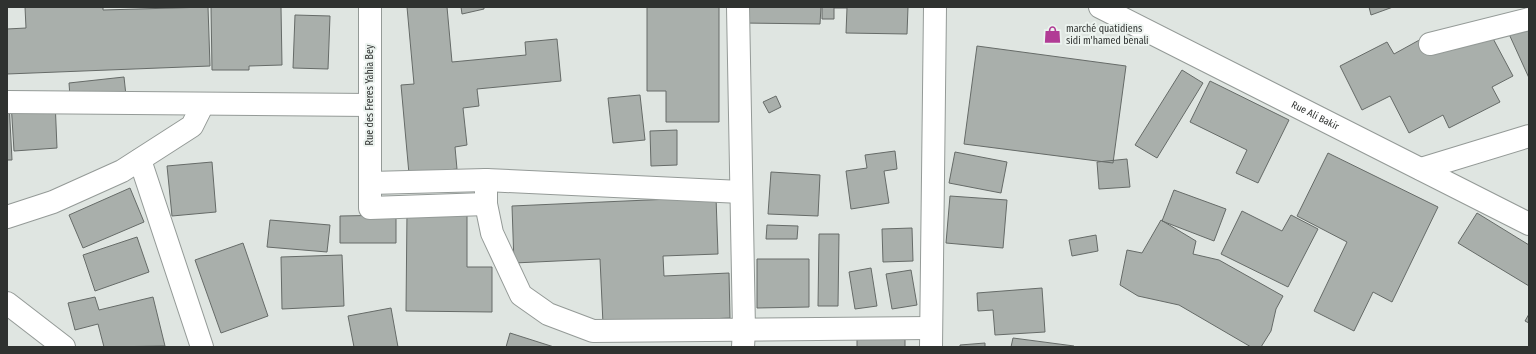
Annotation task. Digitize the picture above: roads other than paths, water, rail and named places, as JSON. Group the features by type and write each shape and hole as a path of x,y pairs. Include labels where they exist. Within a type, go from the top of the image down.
{"street":[{"name":"Rue des Freres Yahia Bey","path":"370,7 370,208 486,204"},
{"path":"738,7 744,338"},
{"path":"486,180 486,204 492,233 521,295 548,314 594,331 744,338 931,337 935,7"},
{"name":"Rue Ali Bakir","path":"1100,7 1421,168 1529,224"},
{"path":"1430,44 1529,18"},
{"path":"7,102 370,105"},
{"path":"7,217 53,202 122,171 192,126 203,104"},
{"path":"1421,168 1529,136"},
{"path":"140,160 202,347"},
{"path":"370,183 486,180 741,192"},
{"path":"7,303 64,347"}],"place":[{"name":"marché quatidiens sidi m'hamed benali","path":"1053,35"}]}
